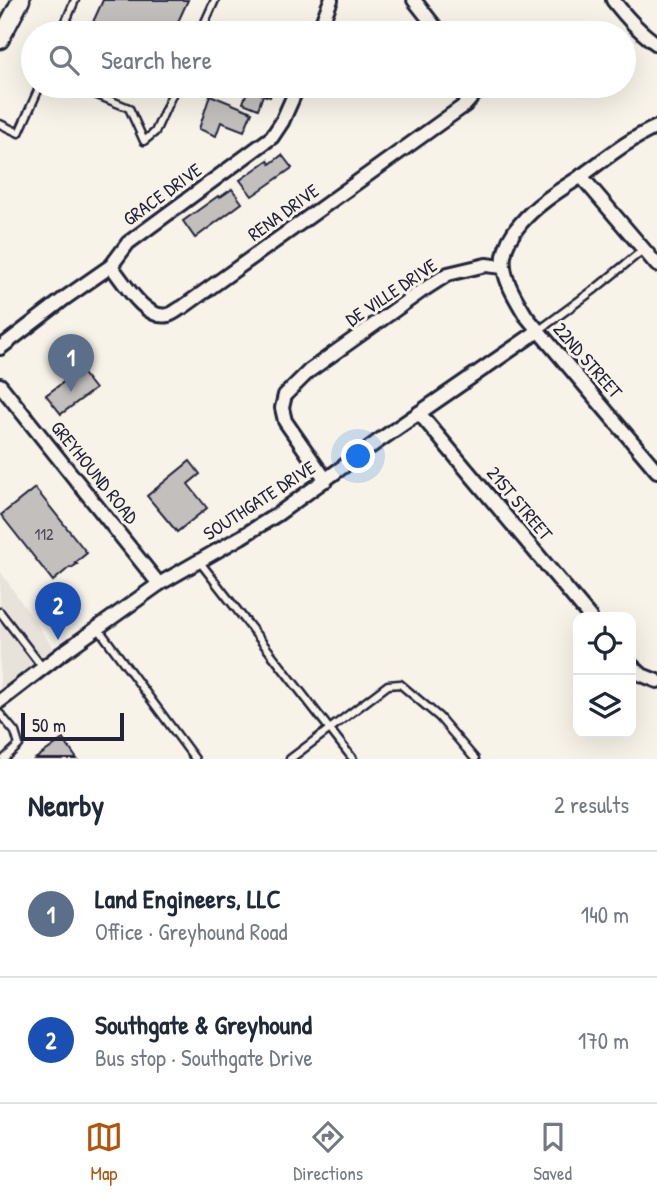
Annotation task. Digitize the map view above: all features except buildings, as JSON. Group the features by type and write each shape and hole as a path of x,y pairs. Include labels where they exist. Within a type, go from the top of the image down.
{"main road":[{"path":"0,40 21,0"}],"street":[{"path":"323,21 331,0"},
{"path":"414,0 431,21"},
{"path":"612,0 630,21"},
{"path":"636,27 657,44"},
{"name":"GRACE DRIVE","path":"0,348 111,266 128,243 272,137 293,98"},
{"name":"RENA DRIVE","path":"111,266 144,307 155,314 167,315 183,307 471,98"},
{"path":"503,267 504,254 520,223 551,196 628,143 657,127"},
{"path":"581,176 657,265"},
{"name":"DE VILLE DRIVE","path":"326,480 285,421 282,408 285,395 309,371 449,274 486,265 503,267"},
{"name":"22ND STREET","path":"503,267 514,297 526,316 657,471"},
{"name":"SOUTHGATE DRIVE","path":"0,701 159,584 259,526 538,331"},
{"name":"GREYHOUND ROAD","path":"0,385 159,584"},
{"name":"21ST STREET","path":"419,413 586,612"},
{"path":"636,670 657,681"}],"lane":[{"path":"205,21 215,0"},
{"path":"66,21 74,1"},
{"path":"0,124 19,133 35,98"},
{"path":"104,98 129,108 144,141 155,132 171,98"},
{"path":"538,331 644,249"},
{"path":"199,561 353,759"},
{"path":"0,612 43,668"},
{"path":"0,626 5,619"},
{"path":"98,628 195,759"},
{"path":"290,759 388,685 400,684 439,717 475,759"},
{"path":"0,714 15,732 19,745 4,759"}],"shaded area":[{"path":"0,571 53,648 0,690"}],"place":[{"name":"Land Engineers, LLC","path":"71,392"},
{"name":"Southgate & Greyhound","path":"58,640"}]}
